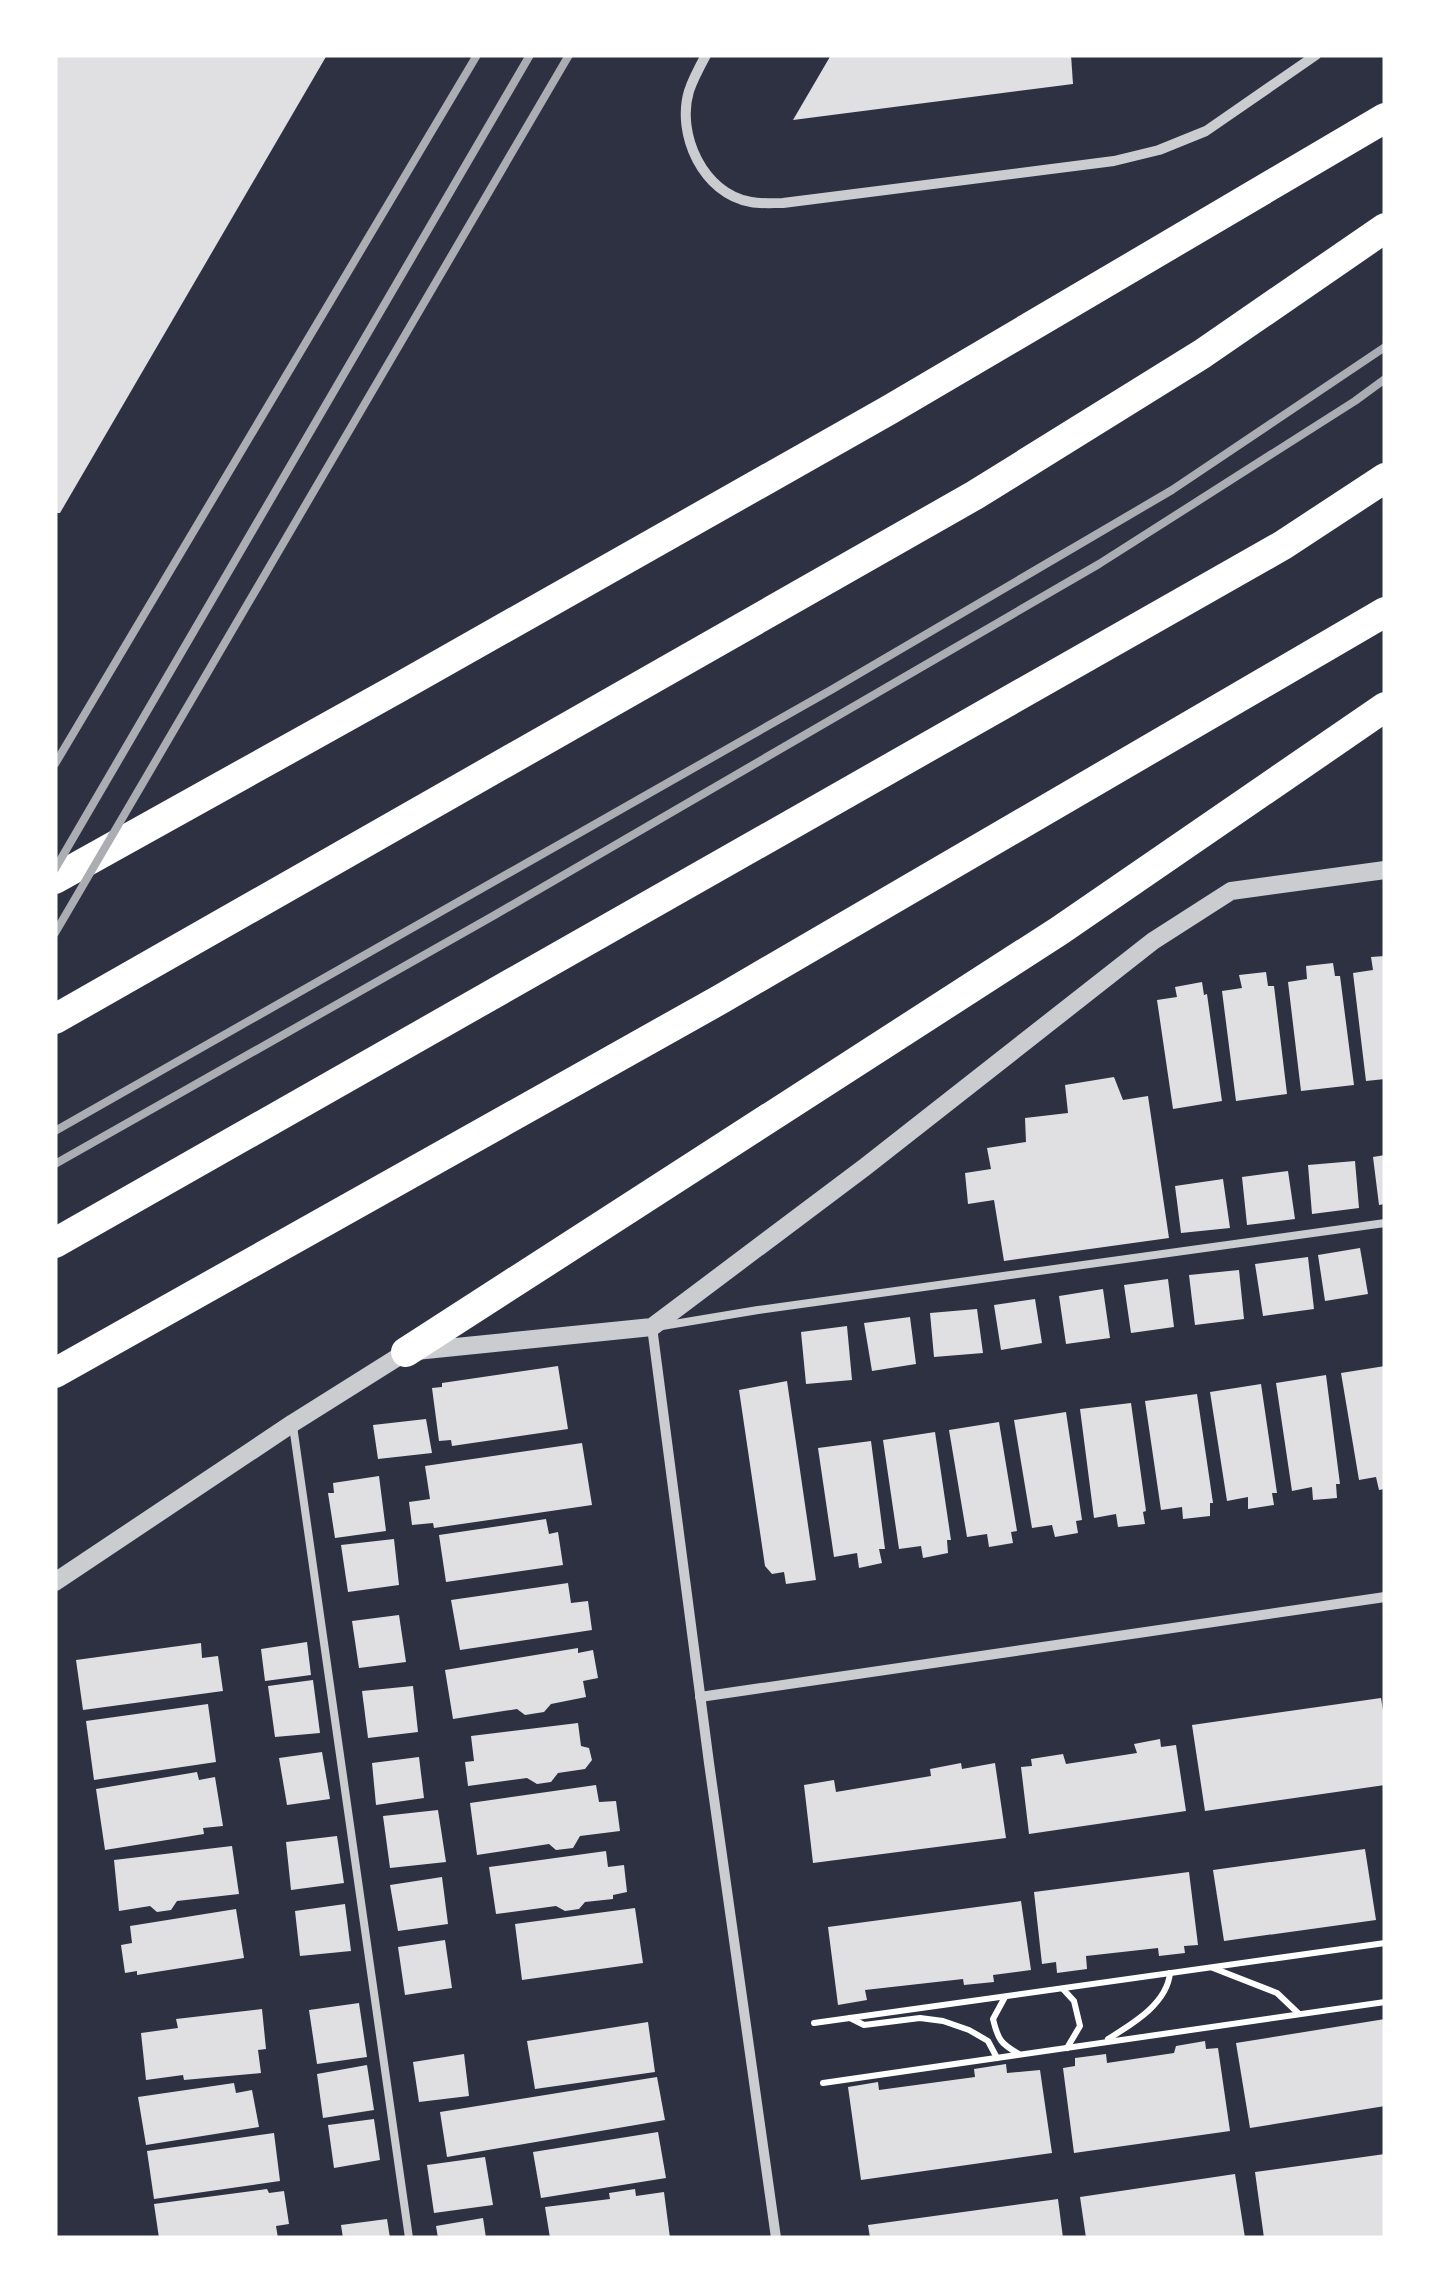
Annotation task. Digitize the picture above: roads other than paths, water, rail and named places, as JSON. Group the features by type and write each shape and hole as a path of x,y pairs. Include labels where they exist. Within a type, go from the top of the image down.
{"highway":[{"path":"55,879 889,410 1385,118"},
{"path":"55,1019 975,495 1202,354 1385,228"},
{"path":"55,1243 1283,545 1385,478"},
{"path":"55,1373 721,999 1385,612"},
{"path":"406,1352 1058,931 1385,707"}],"street":[{"path":"706,55 689,92 686,124 706,175 726,192 748,202 782,203 1114,161 1159,150 1206,131 1316,55"},
{"path":"55,1582 406,1352 652,1328 1153,942 1232,891 1385,870"},
{"path":"652,1328 776,2238"},
{"path":"700,1697 1385,1597"}],"lane":[{"path":"652,1328 1385,1223"},
{"path":"293,1424 409,2238"}],"railway":[{"path":"55,764 477,55"},
{"path":"55,869 530,55"},
{"path":"55,933 569,55"},
{"path":"55,1131 831,690 1172,490 1385,347"},
{"path":"55,1164 493,916 1099,564 1385,379"}]}
